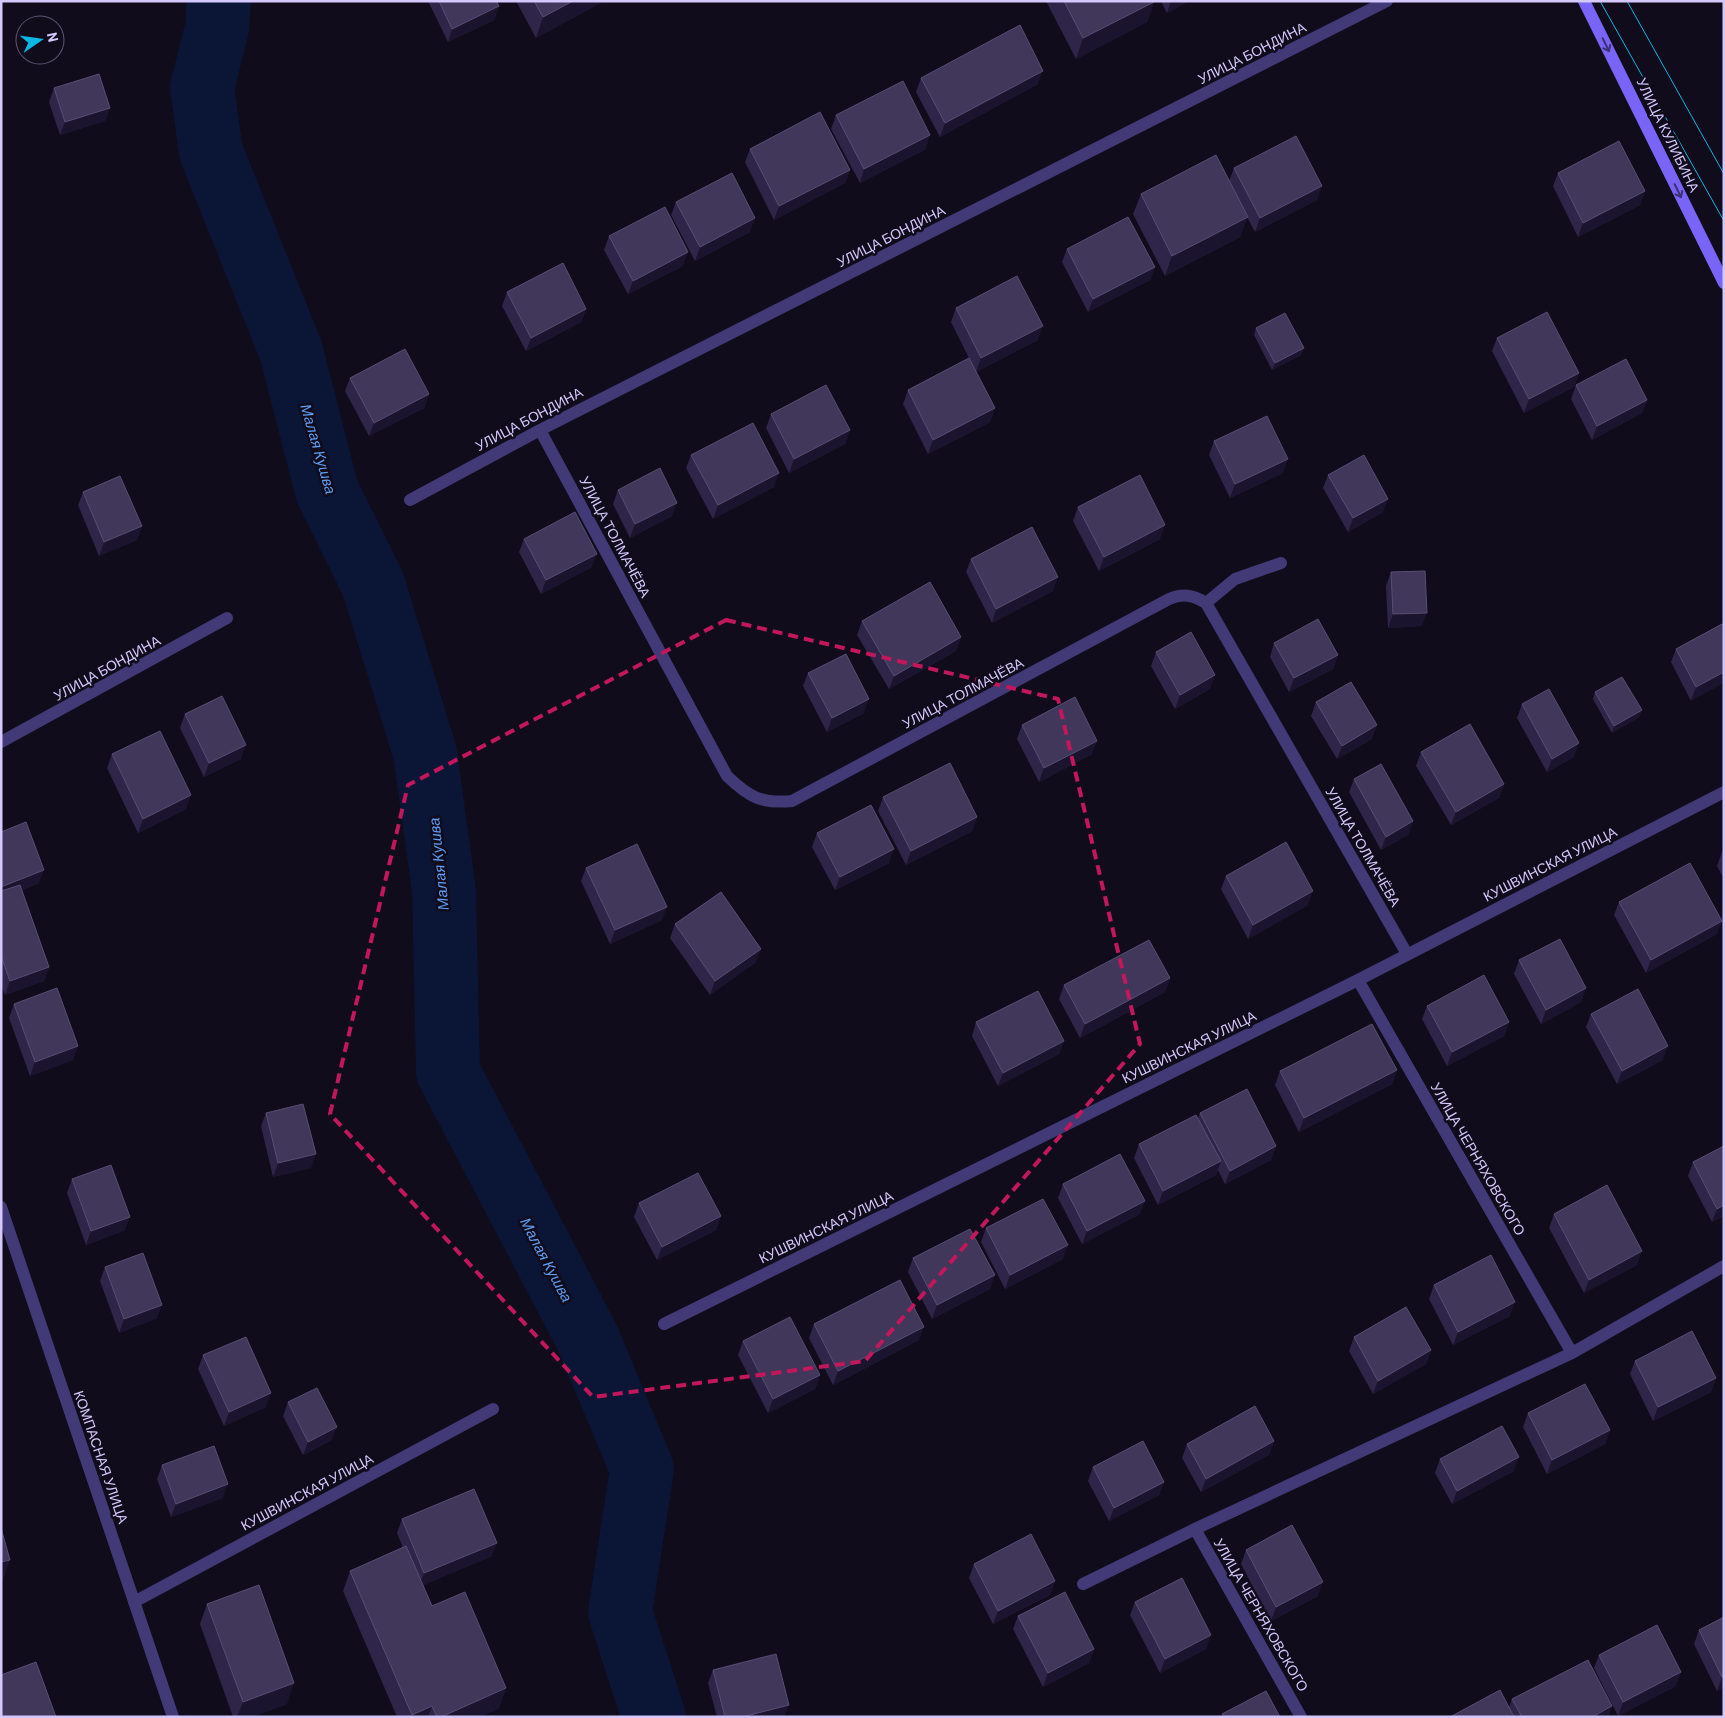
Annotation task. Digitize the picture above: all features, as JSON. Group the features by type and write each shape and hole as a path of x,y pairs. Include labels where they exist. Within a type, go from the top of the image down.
{"main road":[{"name":"УЛИЦА КУЛИБИНА","path":"1584,1 1724,283"}],"street":[{"name":"УЛИЦА БОНДИНА","path":"410,500 540,430 1387,1"},
{"name":"УЛИЦА ТОЛМАЧЁВА","path":"540,430 727,776 746,795 773,802 792,801 814,791 1169,599 1179,595 1194,596 1206,603 1407,954"},
{"path":"1206,603 1235,579 1282,563"},
{"name":"УЛИЦА БОНДИНА","path":"1,742 227,618"},
{"name":"КУШВИНСКАЯ УЛИЦА","path":"664,1324 1358,980 1724,792"},
{"name":"УЛИЦА ЧЕРНЯХОВСКОГО","path":"1358,980 1572,1353"},
{"name":"КОМПАСНАЯ УЛИЦА","path":"1,1207 173,1717"},
{"name":"УЛИЦА ЧЕРНЯХОВСКОГО","path":"1083,1584 1195,1529 1572,1353 1724,1266"},
{"name":"КУШВИНСКАЯ УЛИЦА","path":"134,1602 494,1409"},
{"name":"УЛИЦА ЧЕРНЯХОВСКОГО","path":"1195,1529 1301,1717"}],"highlighted area":[{"path":"726,620 1058,699 1140,1044 865,1361 593,1397 330,1114 408,785"}],"building":[{"path":"439,1 496,1 499,6 452,29"},
{"path":"534,1 573,1 543,17"},
{"path":"1064,1 1154,1 1154,2 1083,38"},
{"path":"1020,25 1043,71 945,123 921,78"},
{"path":"99,74 110,108 65,122 54,88"},
{"path":"903,81 930,135 864,169 836,115"},
{"path":"820,112 850,170 779,206 750,149"},
{"path":"1296,136 1322,186 1260,218 1234,168"},
{"path":"1619,141 1645,191 1583,223 1558,173"},
{"path":"1216,155 1248,217 1172,256 1141,194"},
{"path":"732,173 755,218 700,247 676,202"},
{"path":"665,207 688,252 633,281 609,236"},
{"path":"1128,217 1155,267 1093,299 1067,249"},
{"path":"563,263 586,309 531,338 507,292"},
{"path":"1017,276 1043,326 981,358 956,308"},
{"path":"1547,312 1579,373 1529,399 1497,338"},
{"path":"1285,313 1304,348 1275,363 1256,328"},
{"path":"405,349 429,394 374,423 350,378"},
{"path":"969,358 995,408 933,440 908,390"},
{"path":"1626,359 1647,400 1597,426 1576,385"},
{"path":"826,385 850,430 794,459 771,414"},
{"path":"1267,416 1288,459 1235,484 1214,441"},
{"path":"753,423 779,473 718,505 691,455"},
{"path":"1364,455 1388,499 1353,518 1328,475"},
{"path":"660,468 677,503 635,524 618,490"},
{"path":"1140,475 1165,525 1104,557 1078,507"},
{"path":"120,476 142,526 104,542 83,492"},
{"path":"575,512 597,554 546,580 524,539"},
{"path":"1032,527 1058,577 996,609 971,559"},
{"path":"1425,571 1427,613 1393,614 1391,572"},
{"path":"930,582 961,637 894,676 862,621"},
{"path":"1318,619 1338,655 1294,678 1274,643"},
{"path":"1722,624 1724,626 1724,672 1696,687 1676,649"},
{"path":"1191,632 1215,675 1180,695 1156,652"},
{"path":"846,654 869,699 832,718 808,673"},
{"path":"1622,677 1642,710 1614,726 1595,692"},
{"path":"1351,682 1377,725 1342,746 1316,702"},
{"path":"1549,689 1579,743 1552,759 1522,704"},
{"path":"222,696 246,745 209,763 185,714"},
{"path":"1075,697 1097,741 1044,768 1022,725"},
{"path":"1470,724 1504,784 1456,812 1421,752"},
{"path":"160,731 191,795 143,819 112,754"},
{"path":"950,763 977,817 911,851 883,797"},
{"path":"1381,764 1413,821 1386,837 1354,779"},
{"path":"871,805 894,849 840,877 817,833"},
{"path":"26,822 44,870 1,887 1,832"},
{"path":"1286,842 1313,891 1253,925 1226,876"},
{"path":"637,844 667,907 615,930 586,868"},
{"path":"1690,863 1722,921 1651,960 1619,902"},
{"path":"20,885 49,967 10,981 1,956 1,891"},
{"path":"721,892 761,949 715,981 675,924"},
{"path":"1560,939 1586,988 1546,1010 1519,960"},
{"path":"1149,940 1170,978 1085,1024 1064,985"},
{"path":"1484,975 1509,1022 1452,1052 1427,1006"},
{"path":"57,988 78,1046 35,1062 14,1004"},
{"path":"1638,989 1668,1046 1622,1071 1591,1014"},
{"path":"1038,991 1064,1041 1003,1073 976,1022"},
{"path":"1372,1024 1397,1070 1304,1118 1280,1071"},
{"path":"1247,1089 1276,1146 1230,1171 1200,1113"},
{"path":"303,1104 316,1154 278,1163 266,1113"},
{"path":"1196,1115 1221,1161 1163,1191 1139,1144"},
{"path":"1724,1146 1724,1205 1717,1209 1693,1162"},
{"path":"1120,1154 1145,1201 1087,1231 1063,1184"},
{"path":"111,1165 130,1217 91,1231 72,1179"},
{"path":"698,1173 721,1216 662,1247 639,1203"},
{"path":"1607,1185 1642,1251 1589,1280 1554,1214"},
{"path":"1043,1199 1068,1245 1010,1275 986,1228"},
{"path":"970,1229 995,1275 937,1305 913,1258"},
{"path":"143,1253 162,1305 124,1319 105,1267"},
{"path":"1491,1255 1515,1302 1458,1332 1434,1285"},
{"path":"900,1280 924,1327 838,1371 814,1324"},
{"path":"1406,1307 1431,1350 1378,1381 1354,1337"},
{"path":"790,1317 820,1375 773,1399 743,1341"},
{"path":"1692,1331 1716,1378 1658,1407 1635,1361"},
{"path":"246,1337 271,1393 229,1412 203,1355"},
{"path":"1585,1384 1610,1430 1552,1460 1528,1413"},
{"path":"317,1388 337,1427 308,1442 288,1402"},
{"path":"1255,1406 1274,1441 1206,1479 1187,1444"},
{"path":"1502,1426 1519,1457 1457,1491 1440,1459"},
{"path":"1143,1441 1164,1482 1114,1508 1093,1467"},
{"path":"214,1446 228,1484 176,1504 162,1465"},
{"path":"474,1489 497,1543 424,1573 402,1519"},
{"path":"1292,1525 1323,1582 1276,1607 1246,1550"},
{"path":"1,1528 10,1560 1,1562"},
{"path":"1031,1534 1055,1581 998,1611 974,1564"},
{"path":"406,1546 432,1606 465,1592 506,1688 441,1717 437,1717 432,1706 412,1715 350,1571"},
{"path":"1182,1578 1211,1635 1165,1659 1135,1602"},
{"path":"259,1585 294,1683 243,1702 207,1604"},
{"path":"1065,1592 1094,1649 1048,1673 1018,1616"},
{"path":"1724,1617 1724,1676 1722,1677 1699,1630"},
{"path":"1657,1625 1681,1672 1623,1702 1599,1655"},
{"path":"776,1654 789,1705 742,1717 725,1717 713,1670"},
{"path":"1588,1660 1612,1706 1592,1717 1522,1717 1512,1699"},
{"path":"36,1662 56,1717 1,1717 1,1675"},
{"path":"1500,1690 1514,1717 1450,1717"},
{"path":"1266,1691 1280,1717 1224,1717 1222,1714"}],"waterway":[{"name":"Малая Кушва","path":"219,1 217,28 202,88 211,152 291,351 327,491 373,584 425,753 444,891 448,1072 588,1339 642,1469 620,1612 654,1717"}],"tram line":[{"path":"1600,1 1724,221"},
{"path":"1627,1 1724,174"}]}
